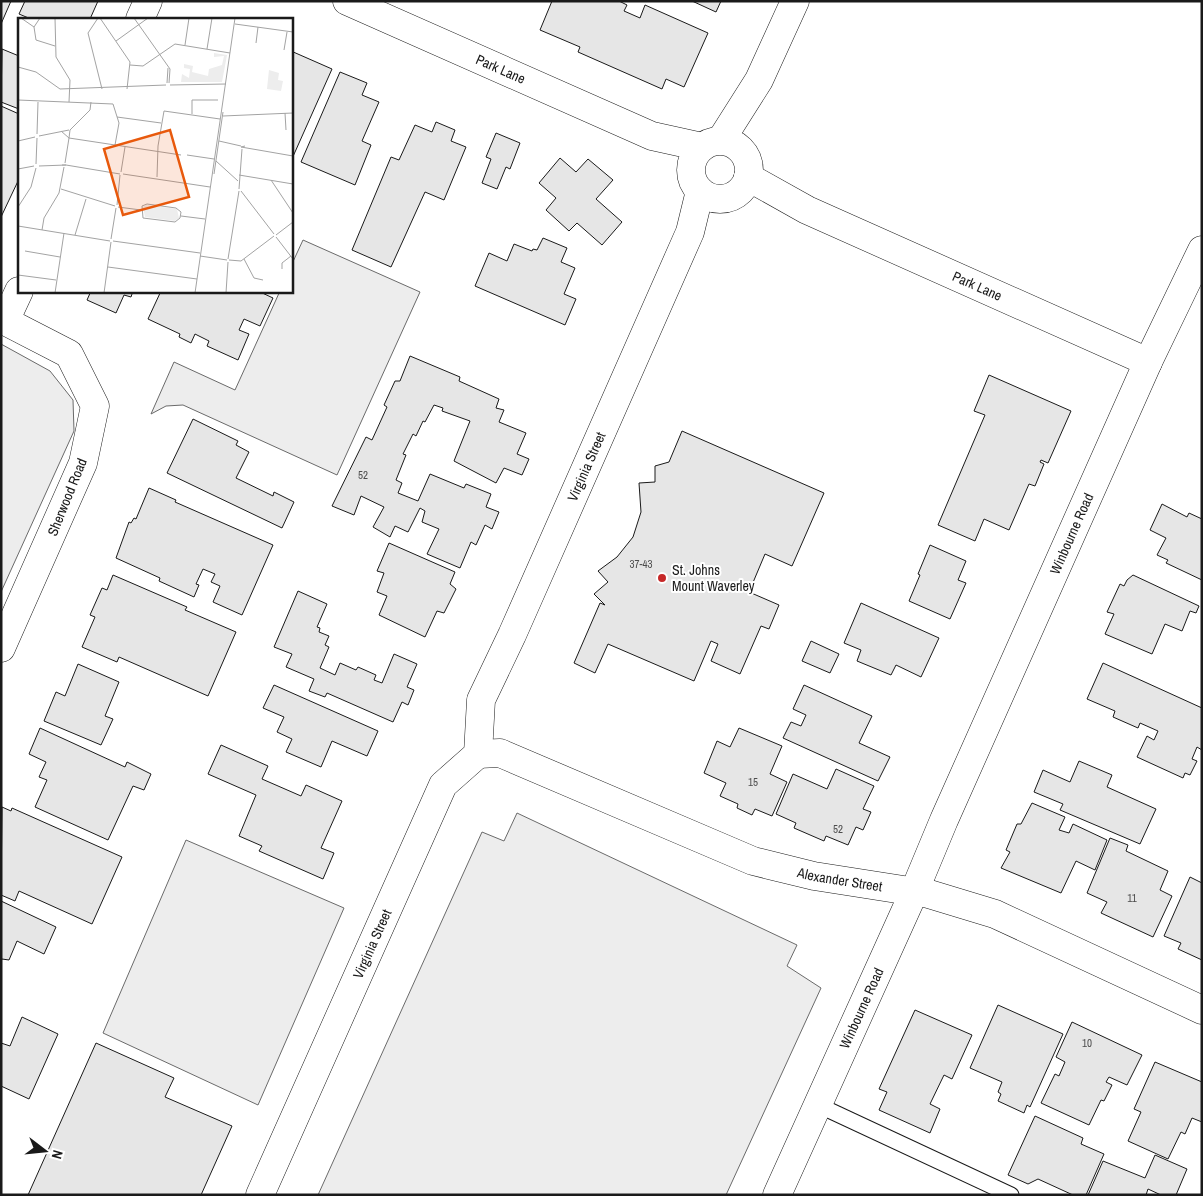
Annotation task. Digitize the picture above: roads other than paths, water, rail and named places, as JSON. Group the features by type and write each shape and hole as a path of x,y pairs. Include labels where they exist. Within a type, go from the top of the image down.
{"street":[{"path":"140,18 148,1"},
{"name":"Park Lane","path":"348,1 652,136 719,170 1148,362"},
{"name":"Virginia Street","path":"260,1195 443,785 489,754 481,700 512,635 690,232 795,1"},
{"name":"Winbourne Road","path":"776,1195 920,890 944,820 1148,362 1202,250"},
{"name":"Sherwood Road","path":"1,648 83,464 95,406 69,354 3,320 18,292"},
{"name":"Alexander Street","path":"489,754 752,861 814,876 920,890 995,914 1202,1010"}],"lane":[{"path":"818,1105 1011,1195"}],"place":[{"name":"St. Johns Mount Waverley","path":"662,578"}]}
